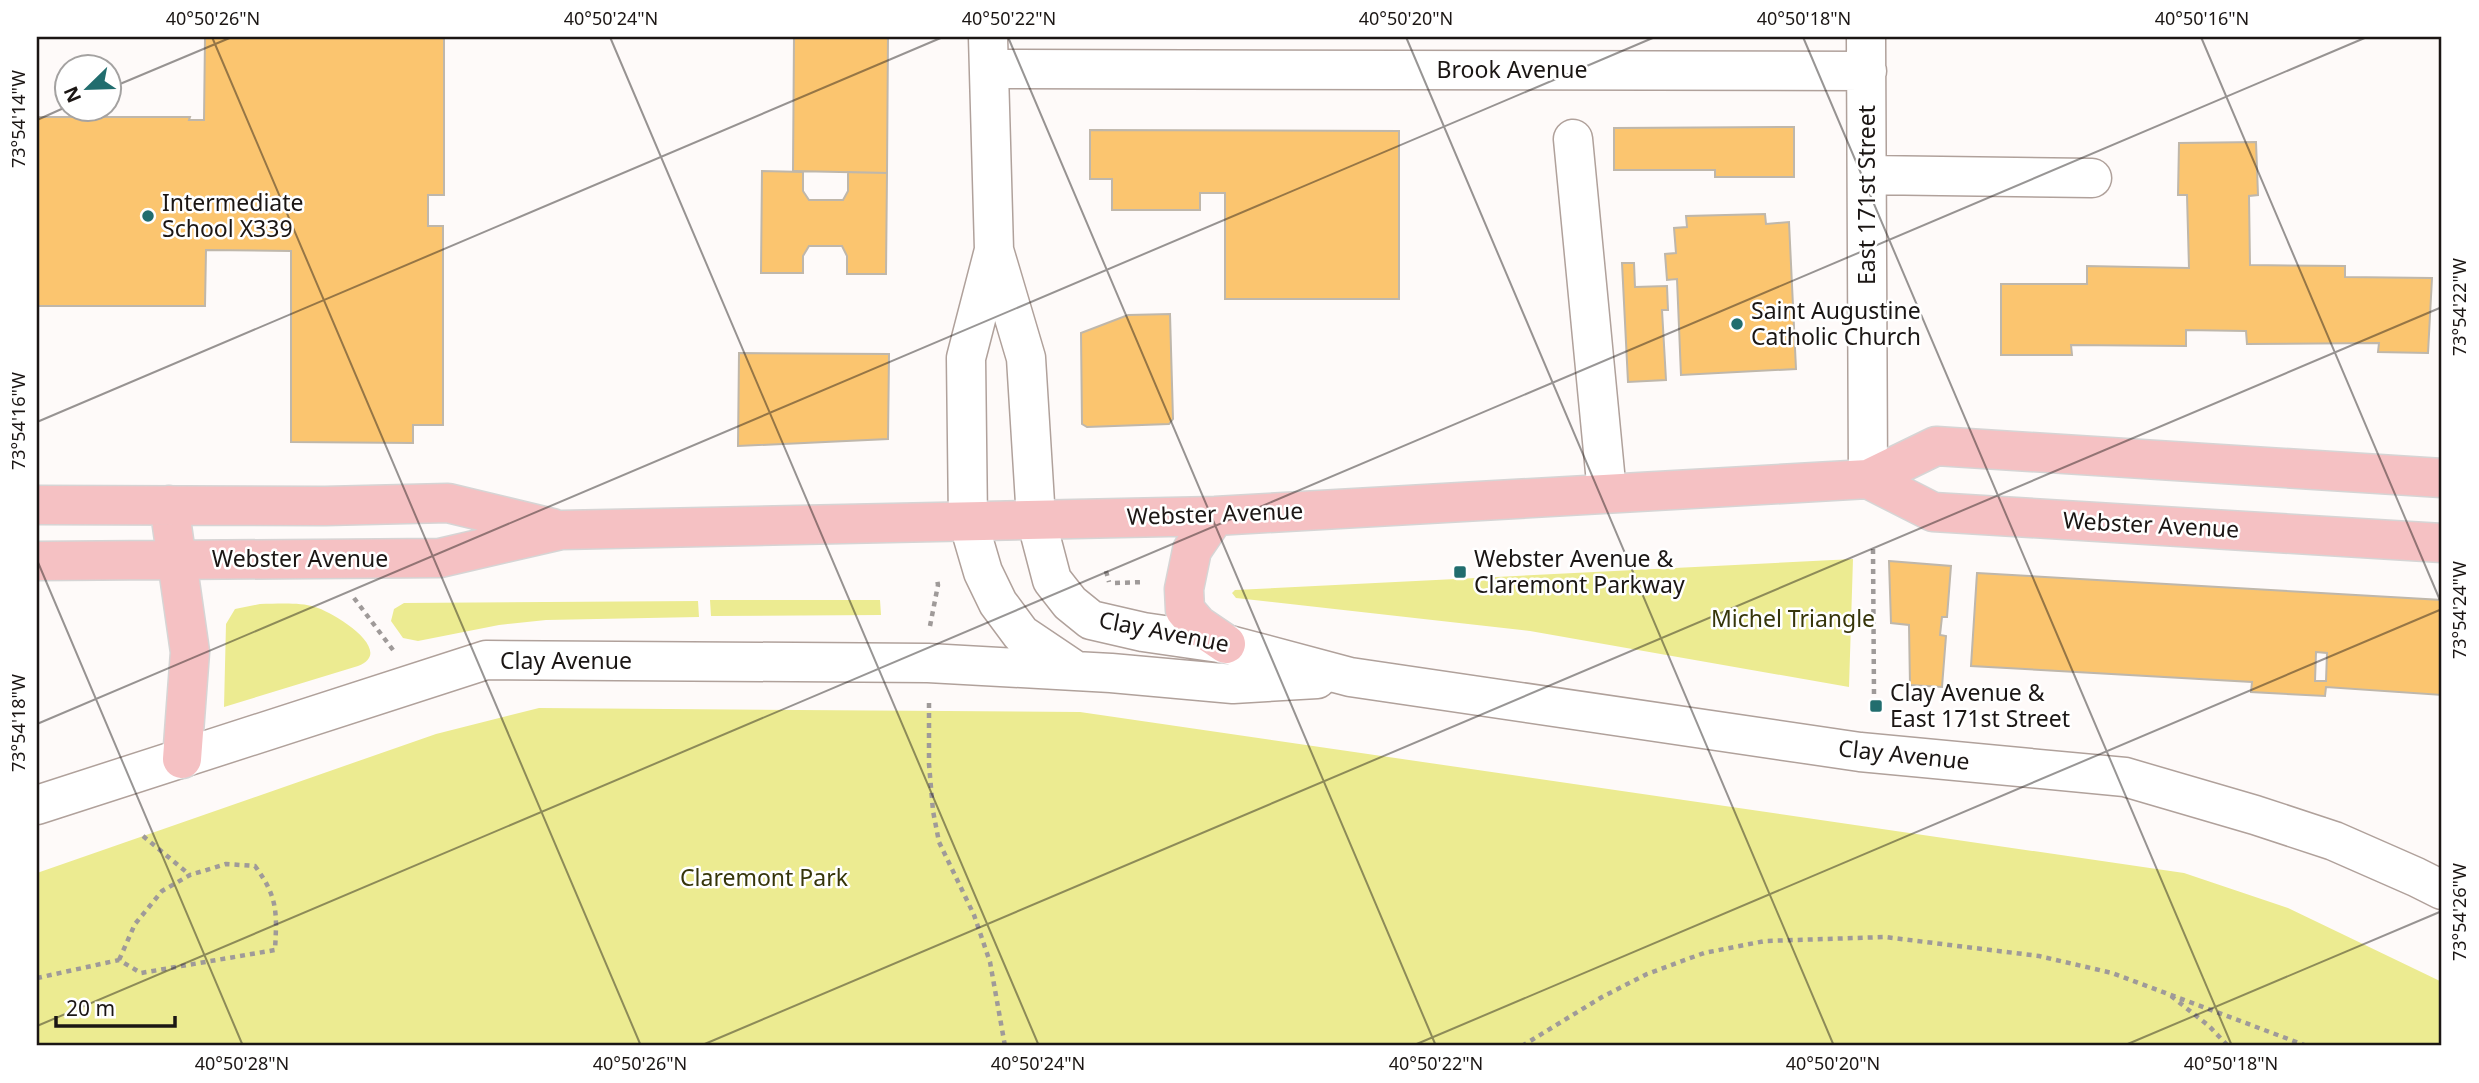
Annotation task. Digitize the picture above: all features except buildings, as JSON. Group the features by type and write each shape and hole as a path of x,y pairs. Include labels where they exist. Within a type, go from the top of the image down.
{"main road":[{"name":"Webster Avenue","path":"37,561 440,558 561,530 1214,516 1868,479 1936,446 2442,478"},
{"name":"Webster Avenue","path":"1868,479 1933,512 2442,543"},
{"name":"Webster Avenue","path":"37,505 325,506 448,503 561,530"},
{"path":"169,505 190,652 182,759"},
{"path":"1214,516 1192,550 1184,589 1185,610 1198,625 1226,644"}],"street":[{"name":"Brook Avenue","path":"989,53 1866,54"},
{"path":"989,53 994,250"},
{"name":"East 171st Street","path":"1866,54 1868,479"},
{"path":"1573,139 1606,493"},
{"path":"1867,175 2092,178"},
{"name":"Clay Avenue","path":"994,250 1026,358 1036,519 1052,580 1070,603 1091,620 1143,632 1226,644 1350,677 1860,752 2125,777 2334,841 2442,890"},
{"name":"Clay Avenue","path":"994,250 966,358 968,521 983,572 998,603 1021,634 1076,671"},
{"name":"Clay Avenue","path":"37,805 486,660 928,663 1076,671 1233,684 1350,677"}],"path":[{"path":"1873,549 1874,695"},
{"path":"1106,571 1110,583"},
{"path":"928,639 937,579"},
{"path":"1096,583 1155,582"},
{"path":"354,598 398,656"},
{"path":"928,695 931,711 929,764 939,842 974,915 990,962 1005,1046"},
{"path":"143,836 190,875"},
{"path":"37,978 120,960 141,973 275,950 277,916 270,886 255,866 226,864 190,875 162,891 135,924 120,960"},
{"path":"1522,1046 1590,1004 1647,974 1703,953 1765,941 1885,937 2039,956 2112,973 2307,1046"},
{"path":"2164,991 2209,1026 2228,1046"}],"green space":[{"name":"Michel Triangle","path":"1853,559 1849,687 1530,631 1236,598 1232,593 1235,590"},
{"path":"710,600 880,600 881,615 711,616"},
{"path":"698,601 699,617 546,620 499,625 418,641 403,638 391,621 394,609 404,603"},
{"path":"260,604 302,604 324,610 358,633 370,651 368,659 358,666 224,707 226,624 235,609"},
{"name":"Claremont Park","path":"539,708 1080,712 2184,873 2288,908 2442,982 2442,1046 37,1046 37,873 436,734"}],"place":[{"name":"Intermediate School X339","path":"148,216"},
{"name":"Saint Augustine Catholic Church","path":"1737,324"},
{"name":"Webster Avenue & Claremont Parkway","path":"1460,572"},
{"name":"Clay Avenue & East 171st Street","path":"1876,706"}]}
